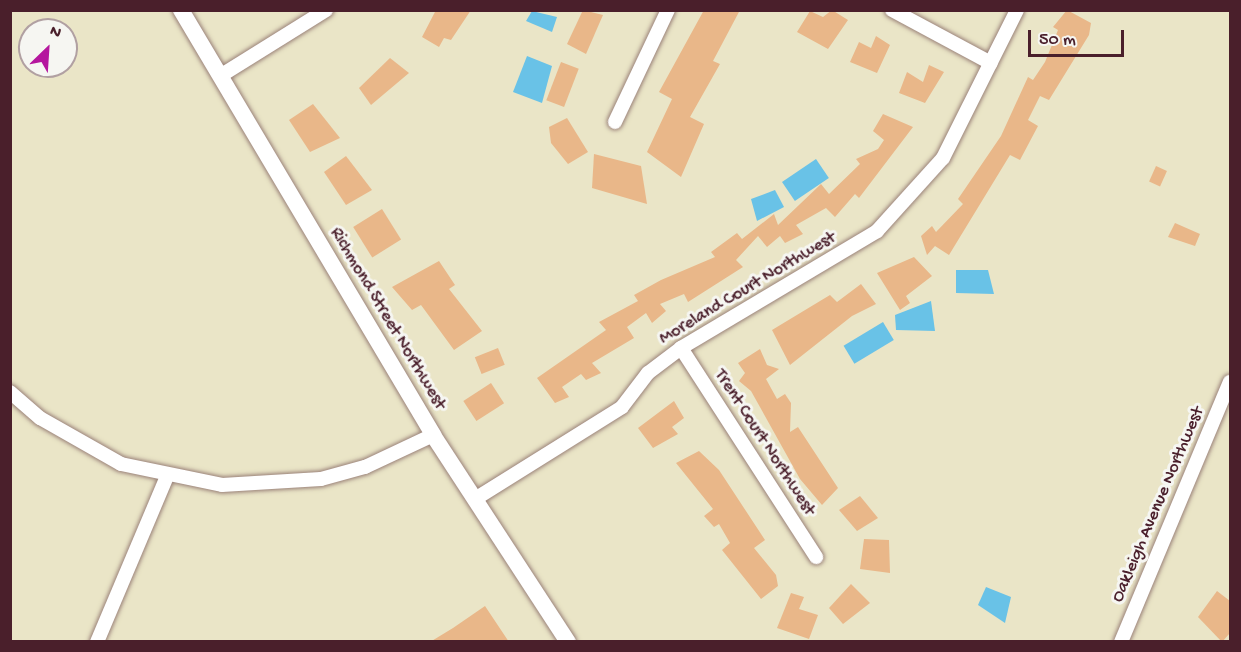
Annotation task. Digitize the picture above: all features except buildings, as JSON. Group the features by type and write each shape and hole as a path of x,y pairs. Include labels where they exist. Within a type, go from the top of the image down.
{"street":[{"name":"Richmond Street Northwest","path":"181,10 433,435 568,642"},
{"path":"220,76 327,10"},
{"path":"615,122 668,10"},
{"path":"892,10 991,63"},
{"name":"Moreland Court Northwest","path":"475,499 622,407 648,373 681,348 877,231 943,158 1017,10"},
{"name":"Trent Court Northwest","path":"681,348 816,557"},
{"name":"Oakleigh Avenue Northwest","path":"1121,642 1230,382"},
{"path":"10,392 91,450 167,476 244,486 321,479 364,467 433,435"},
{"path":"97,642 167,476"}],"water":[{"path":"532,11 557,17 552,32 526,21"},
{"path":"527,56 552,66 542,103 513,92"},
{"path":"816,159 829,178 795,201 782,182"},
{"path":"775,190 784,207 757,221 751,199"},
{"path":"956,270 988,270 994,294 956,293"},
{"path":"931,301 935,331 896,330 895,315"},
{"path":"883,322 894,340 854,364 844,346"},
{"path":"986,587 1011,597 1005,623 978,605"}]}
